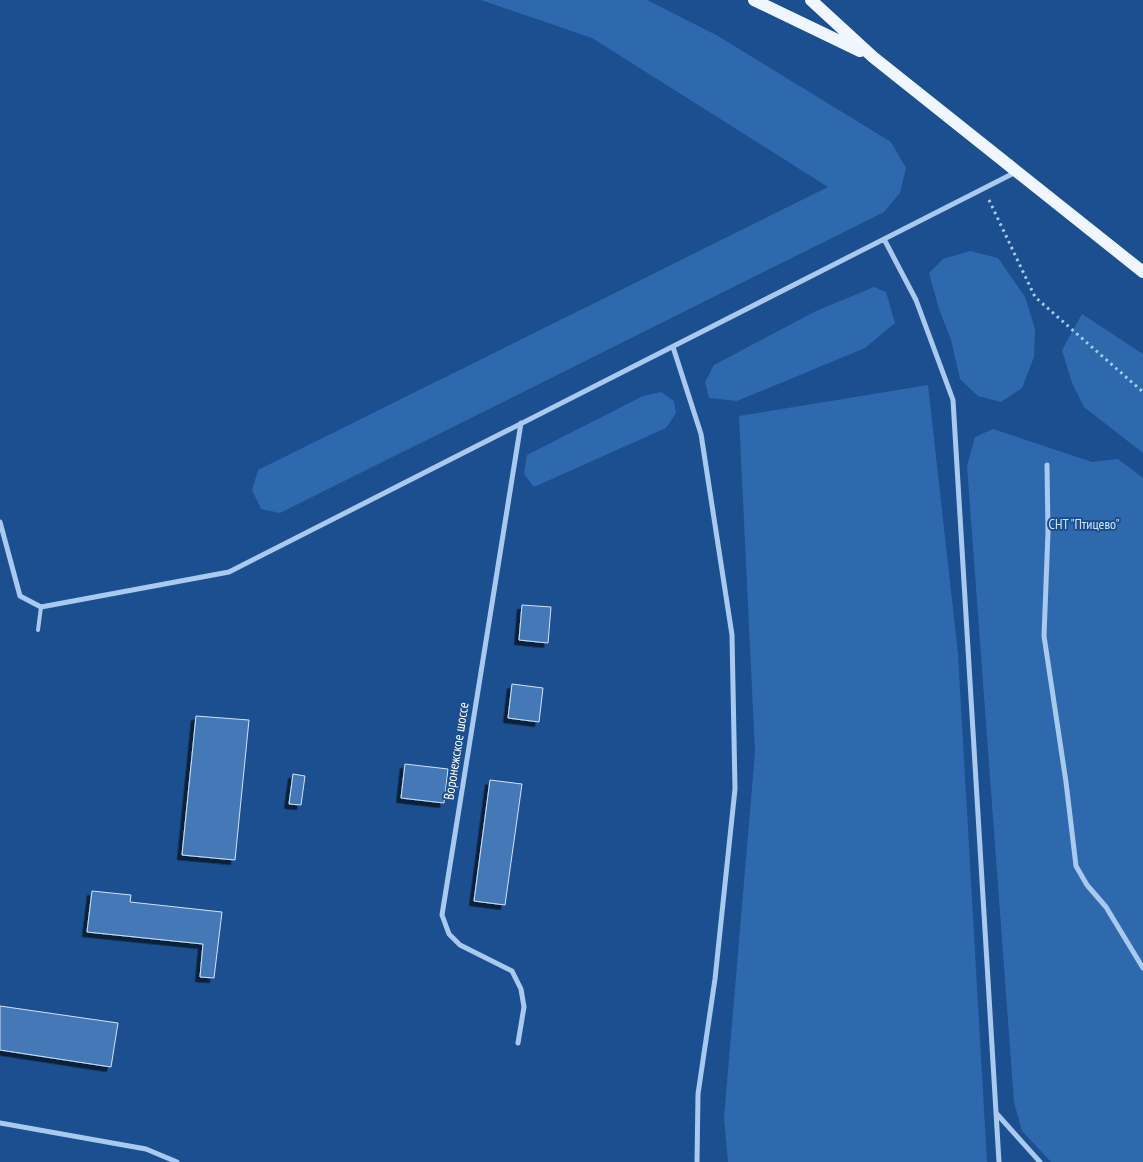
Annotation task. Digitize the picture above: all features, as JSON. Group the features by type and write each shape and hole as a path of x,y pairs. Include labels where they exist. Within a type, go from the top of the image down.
{"main road":[{"path":"754,0 873,57"},
{"path":"811,0 873,57 1143,272"}],"street":[{"path":"0,522 20,596 41,607 229,572 1017,172"},
{"path":"884,239 916,300 953,400 999,1162"},
{"path":"673,347 701,434 732,635 735,789 715,979 698,1094 697,1162"},
{"name":"Воронежское шоссе","path":"518,1043 524,1007 521,988 512,971 460,945 449,934 442,916 521,423"},
{"path":"1047,465 1048,532 1044,636 1066,782 1076,866 1087,885 1106,907 1143,968"},
{"path":"996,1114 1040,1162"},
{"path":"0,1123 146,1149 177,1162"}],"lane":[{"path":"38,630 41,607"}],"path":[{"path":"984,188 1035,297 1143,392"}],"green space":[{"path":"481,0 647,0 718,36 891,142 906,168 900,193 884,212 280,513 261,509 252,490 258,470 828,187 592,38"},
{"path":"970,251 998,258 1025,297 1035,329 1034,357 1022,388 1001,402 978,396 960,379 951,340 939,309 929,273 943,259"},
{"path":"874,287 886,292 895,323 865,348 737,401 709,398 705,382 714,365 816,311"},
{"path":"1082,314 1143,354 1143,453 1084,407 1072,383 1062,350"},
{"path":"928,385 958,654 987,1162 728,1162 724,1118 755,752 739,416"},
{"path":"661,392 674,401 676,413 666,428 534,487 524,474 527,455 643,396"},
{"name":"СНТ \"Птицево\"","path":"993,429 1092,462 1118,459 1143,478 1143,1162 1051,1162 1022,1131 1014,1102 967,466 975,437"}],"building":[{"path":"522,605 551,607 548,643 519,640"},
{"path":"512,684 543,688 539,722 508,718"},
{"path":"196,716 249,720 235,860 182,855"},
{"path":"405,764 448,769 444,803 401,798"},
{"path":"293,774 305,776 301,805 289,804"},
{"path":"490,780 522,784 505,905 474,901"},
{"path":"92,891 131,895 130,902 222,912 214,978 200,977 203,944 87,932"},
{"path":"0,1006 118,1023 111,1067 0,1050"}]}
